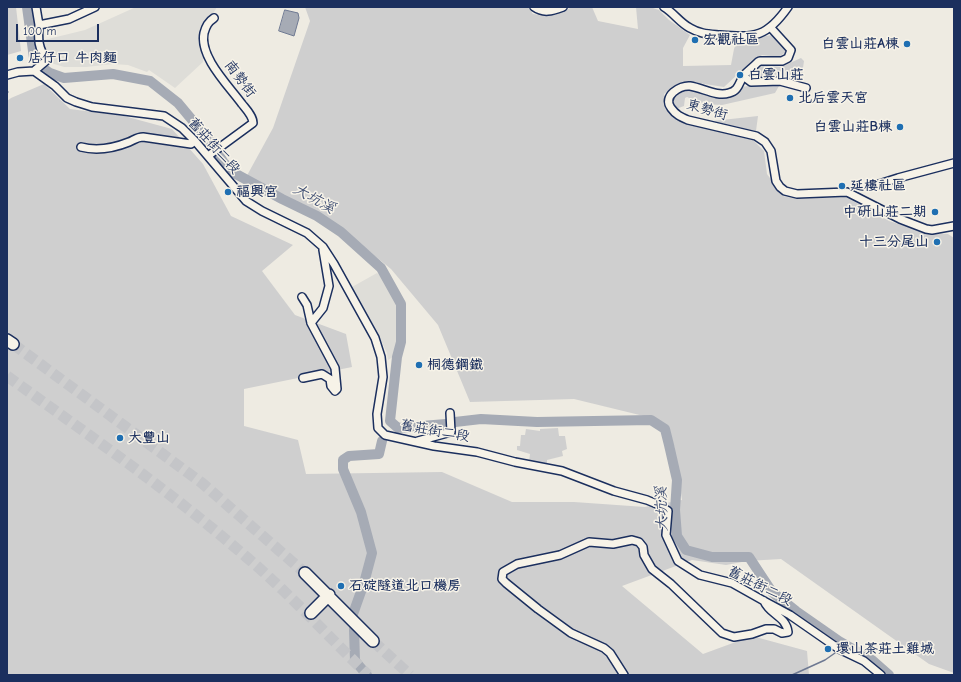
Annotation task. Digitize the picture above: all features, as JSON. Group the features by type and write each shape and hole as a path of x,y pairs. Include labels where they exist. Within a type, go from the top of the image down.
{"highway":[{"path":"305,573 329,595 373,641"},
{"path":"311,613 329,595"}],"street":[{"path":"7,74 35,70 47,60 40,51 38,39 39,25 36,7"},
{"path":"39,25 69,19 95,7"},
{"path":"534,7 542,12 563,7"},
{"path":"664,7 681,22 700,33 736,36 749,36 771,28 780,19 788,7"},
{"name":"南勢街","path":"210,155 253,123 253,120 210,62 203,39 209,21 214,18"},
{"name":"東勢街","path":"771,28 790,50 788,58 782,61 760,61 744,76 737,90 729,94 718,93 692,86 678,88 672,93 669,102 670,107 678,116 688,120 756,136 765,142 771,151 776,181 785,191 797,194 846,192 926,229 932,230 954,226"},
{"name":"舊莊街二段","path":"35,70 67,98 76,102 92,107 164,116 182,128 210,155 246,201 262,211 303,230 323,248 334,264 375,338 382,357 383,377 377,414 378,428 386,435 434,446 477,452 515,462 562,471 614,492 647,500 659,505 668,511 666,535 678,561 700,575 732,583 790,615 837,648 864,661 882,675"},
{"path":"744,76 751,82 780,81 806,88"},
{"path":"81,147 103,149 143,137 191,144 195,141"},
{"path":"873,184 876,185 954,163"},
{"path":"311,323 323,308 329,286 323,248"},
{"path":"302,297 307,305 311,323 335,368 337,390 335,391 333,389 330,379 322,374 303,378"},
{"path":"415,442 451,432 450,413"},
{"path":"624,675 610,653 604,648 571,633 538,609 502,579 503,572 517,564 560,555 589,542 613,544 632,540 639,542 643,547 644,555 652,569 671,584 722,634 734,636 752,634 766,629 774,629 782,633 788,632 783,621 767,608 764,601"}],"shaded area":[{"path":"7,7 16,7 21,51 7,55"},
{"path":"136,7 217,7 202,32 203,62 175,88 149,70 147,72 128,65 113,64 86,67 64,67 51,63 42,50 44,40 85,30"},
{"path":"305,7 528,7 533,14 550,16 573,7 592,7 598,21 638,29 636,7 650,7 659,10 669,20 690,35 683,48 683,66 731,65 737,41 772,35 786,51 780,57 762,55 750,63 724,87 692,82 675,85 664,94 667,111 690,122 753,140 764,151 767,174 783,196 797,199 846,197 889,221 928,233 948,234 954,238 954,673 929,664 781,559 747,561 726,565 692,560 622,586 703,654 752,636 807,651 809,675 7,675 7,101 44,84 70,109 124,116 172,129 203,164 231,216 293,245 262,271 295,315 346,334 352,367 244,389 244,426 298,440 306,474 442,472 512,502 574,502 645,507 682,500 674,446 652,418 574,399 470,402 438,325 391,269 354,239 292,203 244,181 273,128 310,21"},
{"path":"285,10 298,13 299,18 294,36 279,31"},
{"path":"801,58 804,61 801,82 780,77 753,79 752,74 760,65 781,67"},
{"path":"779,86 775,93 722,105 702,104 687,97 685,98 684,106 676,109 672,105 671,98 683,90 695,91 715,97 724,97 741,87"},
{"path":"758,116 756,131 713,121"},
{"path":"377,273 384,279 394,296 399,310 400,327 396,355 388,360 387,353 377,332 352,287"},
{"path":"558,428 559,436 565,436 567,449 562,451 563,456 547,460 547,464 529,462 530,454 517,450 517,446 520,446 521,435 525,435 526,429 540,431 540,429"}],"waterway":[{"name":"大坑溪","path":"27,7 34,58 40,66 50,73 64,78 113,74 150,81 178,103 213,145 224,163 236,174 317,216 341,232 381,268 401,304 401,342 397,357 390,421 398,428 446,424"},
{"name":"大坑溪","path":"455,422 481,419 537,422 651,420 665,429 677,480 675,510 677,536 686,550 712,557 749,557 772,592 839,641 872,660 889,675"},
{"path":"353,614 364,583 372,553 361,512 343,469 343,460 349,456 379,454 382,441"},
{"path":"354,629 355,661 367,675"},
{"path":"792,675 825,660 835,653"}],"tunnel":[{"path":"13,344 202,483 305,573"},
{"path":"7,376 127,463 216,531 276,584 368,675"},
{"path":"373,641 410,675"}],"place":[{"name":"宏觀社區","path":"695,40"},
{"name":"白雲山莊A棟","path":"907,44"},
{"name":"店仔口 牛肉麵","path":"20,58"},
{"name":"白雲山莊","path":"740,75"},
{"name":"北后雲天宮","path":"790,98"},
{"name":"白雲山莊B棟","path":"900,127"},
{"name":"延樓社區","path":"842,186"},
{"name":"福興宮","path":"228,192"},
{"name":"中研山莊二期","path":"935,212"},
{"name":"十三分尾山","path":"937,242"},
{"name":"桐德鋼鐵","path":"419,365"},
{"name":"大豐山","path":"120,438"},
{"name":"石碇隧道北口機房","path":"341,586"},
{"name":"環山茶莊土雞城","path":"828,649"}]}
